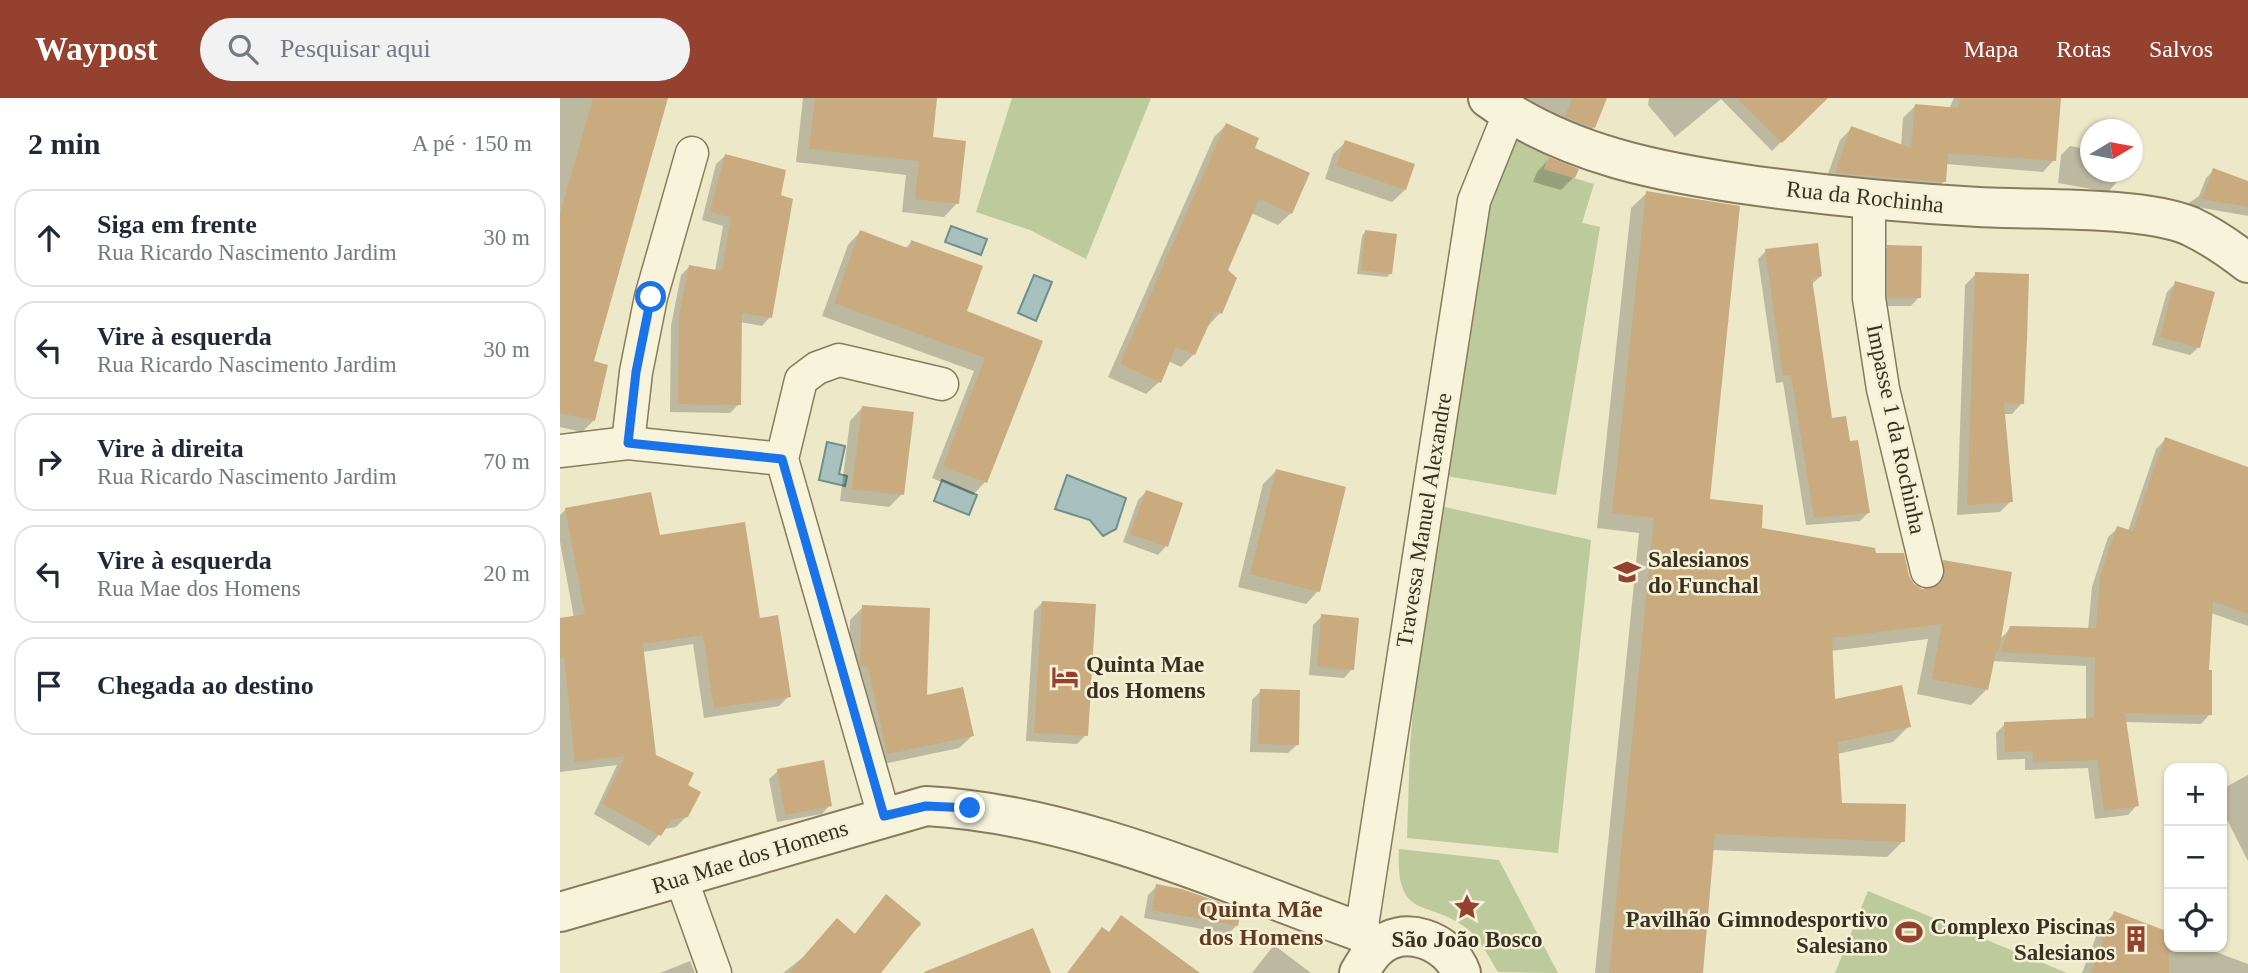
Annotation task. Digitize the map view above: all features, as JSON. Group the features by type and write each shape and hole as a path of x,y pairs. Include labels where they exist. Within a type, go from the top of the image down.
{"street":[{"name":"Rua da Rochinha","path":"1499,106 1556,138 1668,173 1869,201 2137,215 2188,225 2229,248 2248,263"},
{"name":"Travessa Manuel Alexandre","path":"1365,951 1474,201 1499,106"},
{"path":"628,443 636,372 651,297 692,153"},
{"name":"Impasse 1 da Rochinha","path":"1869,201 1869,298 1883,389 1927,571"},
{"path":"884,816 782,459 802,380 817,368 839,360 942,384"},
{"path":"560,451 628,443 782,459"},
{"name":"Rua Mae dos Homens","path":"560,912 884,816 926,806 970,808 1087,834 1365,951"},
{"path":"681,878 715,973"},
{"path":"1365,951 1404,936 1433,940 1456,959 1461,973"}],"green space":[{"path":"1012,98 1151,98 1086,259 1030,230 976,212"},
{"path":"1521,136 1554,145 1544,169 1594,184 1582,223 1600,227 1556,495 1441,475 1485,207 1509,138"},
{"path":"1440,506 1591,540 1558,853 1407,838 1410,745 1423,600"},
{"path":"1399,849 1499,860 1558,973 1498,972 1470,931 1409,899 1399,873"},
{"name":"Pavilhão Gimnodesportivo Salesiano","path":"1868,891 2067,973 1835,973"}],"water":[{"path":"951,226 987,239 981,255 945,242"},
{"path":"1034,275 1052,282 1036,321 1018,313"},
{"path":"827,442 845,446 839,474 847,476 845,486 819,480"},
{"path":"1067,475 1126,498 1116,529 1103,536 1090,520 1055,509"},
{"path":"942,480 977,495 969,515 934,501"}],"building":[{"path":"593,98 668,98 594,361 608,365 595,421 560,413 560,214"},
{"path":"815,98 937,98 933,137 966,141 959,204 915,199 919,161 809,149"},
{"path":"1572,98 1607,98 1595,128 1565,117"},
{"path":"1737,98 1828,98 1782,143"},
{"path":"1960,98 2061,98 2056,161 1948,153 1946,182 1835,173 1851,126 1911,148 1915,104 1959,108"},
{"path":"1226,123 1259,138 1255,148 1310,173 1292,214 1259,199 1228,270 1237,278 1222,314 1215,311 1195,355 1176,347 1161,383 1120,364"},
{"path":"1345,140 1415,164 1406,190 1336,166"},
{"path":"725,154 786,170 781,195 793,199 772,318 742,313 741,405 678,404 679,316 689,265 722,271 731,217 710,212"},
{"path":"1549,157 1579,169 1575,178 1544,169"},
{"path":"2213,168 2248,181 2248,207 2202,199"},
{"path":"1646,191 1740,206 1710,499 1763,505 1762,528 1875,548 1876,553 1904,553 1909,576 1914,584 1922,589 1940,584 1945,576 1943,560 2012,572 1999,652 1996,652 1988,690 1932,679 1942,624 1832,638 1835,699 1902,685 1911,727 1838,742 1842,803 1906,804 1905,842 1715,834 1703,973 1609,973 1654,518 1612,513"},
{"path":"860,230 910,249 911,240 983,266 967,311 1043,341 987,483 943,466 985,358 834,303"},
{"path":"1365,230 1397,234 1392,274 1361,270"},
{"path":"1818,243 1822,276 1812,278 1832,418 1846,416 1850,441 1858,440 1870,513 1814,518 1791,375 1783,376 1765,249"},
{"path":"1887,245 1922,246 1921,298 1888,298"},
{"path":"1975,272 2029,274 2027,339 2024,404 2004,403 2013,502 1967,505"},
{"path":"2175,281 2215,292 2200,348 2160,337"},
{"path":"862,406 914,412 904,495 852,489"},
{"path":"2165,437 2248,467 2248,614 2213,601 2209,670 2212,670 2212,715 2125,713 2139,806 2104,811 2097,760 2033,762 2033,751 2005,752 2004,722 2094,718 2095,657 2000,652 2010,626 2096,628 2100,576 2117,526 2133,531"},
{"path":"1276,469 1346,487 1320,592 1250,574"},
{"path":"1146,490 1183,503 1168,547 1130,534"},
{"path":"651,492 660,535 745,522 760,618 778,615 791,697 714,708 703,635 643,644 656,755 694,773 688,785 701,792 688,817 671,820 661,836 603,804 625,756 575,762 564,657 560,658 560,618 585,614 565,508"},
{"path":"1042,601 1096,604 1088,736 1034,733"},
{"path":"862,605 930,608 927,695 963,687 974,736 887,754 868,668 860,665"},
{"path":"1321,614 1359,618 1354,670 1317,667"},
{"path":"1260,689 1300,690 1299,745 1258,744"},
{"path":"824,760 832,806 785,815 777,769"},
{"path":"1156,884 1182,889 1241,910 1238,926 1152,910"},
{"path":"886,894 921,923 881,973 789,973 837,918 855,934"},
{"name":"Complexo Piscinas Salesianos","path":"2114,911 2164,930 2164,952 2169,952 2169,973 2091,973"},
{"path":"1121,915 1200,973 1067,973 1102,927 1109,932"},
{"path":"1033,928 1051,973 924,973 924,972"}],"place":[{"name":"Salesianos do Funchal","path":"1627,572"},
{"name":"Quinta Mae dos Homens","path":"1065,677"},
{"name":"São João Bosco","path":"1467,907"},
{"name":"Pavilhão Gimnodesportivo Salesiano","path":"1909,932"},
{"name":"Complexo Piscinas Salesianos","path":"2136,939"}],"district":[{"name":"Quinta Mãe dos Homens","path":"1261,923"}],"route":[{"path":"651,297 636,372 628,443 782,459 884,816 926,806 970,808"}]}
